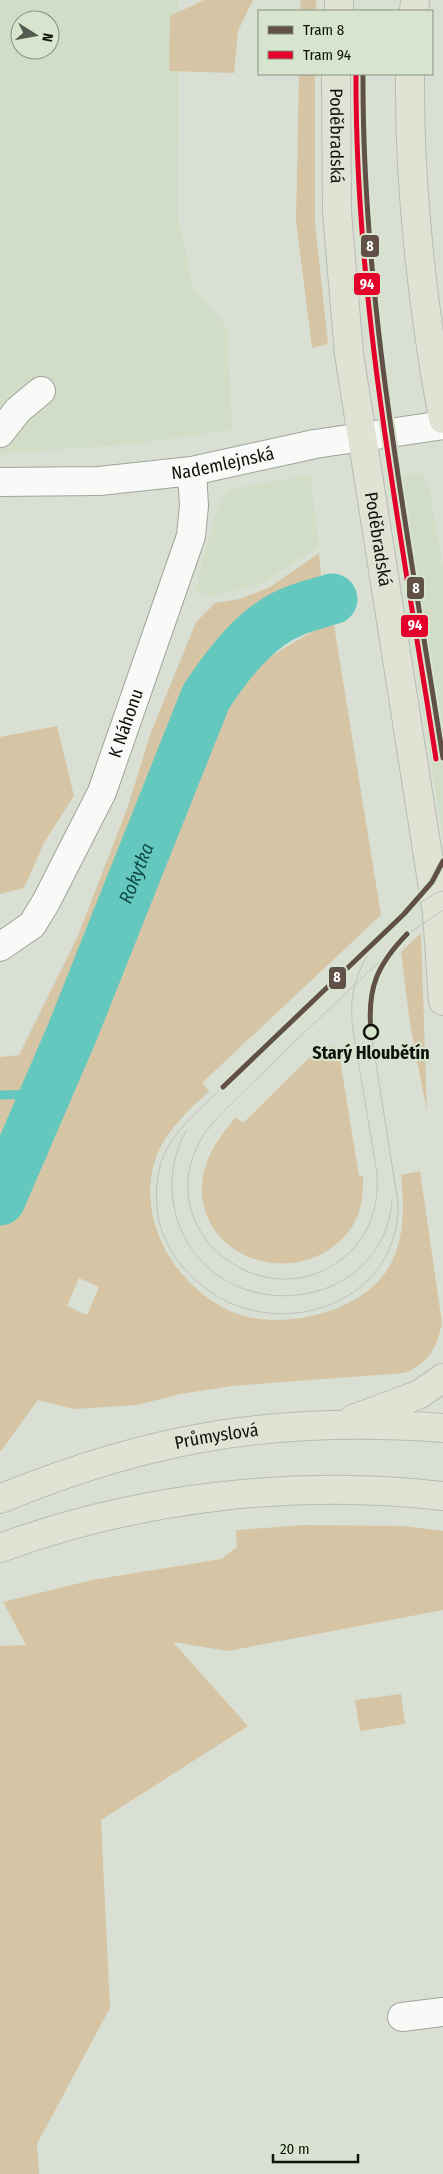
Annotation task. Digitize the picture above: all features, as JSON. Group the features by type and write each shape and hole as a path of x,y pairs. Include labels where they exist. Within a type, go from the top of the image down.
{"main road":[{"name":"Poděbradská","path":"336,75 337,212 347,342 436,906 443,1001"},
{"path":"410,75 409,133 415,218 429,343 443,418"},
{"path":"340,1424 418,1395 443,1378"},
{"name":"Průmyslová","path":"0,1499 84,1467 163,1444 257,1429 340,1424 443,1428"},
{"path":"0,1548 41,1533 87,1521 164,1505 219,1497 328,1491 443,1496"}],"street":[{"path":"0,433 18,410 42,391"},
{"name":"Nademlejnská","path":"0,482 99,481 192,470 307,446 443,425"},
{"name":"K Náhonu","path":"0,947 32,925 46,902 102,792 191,536 194,506 192,470"},
{"path":"402,2017 443,2012"}],"shaded area":[{"path":"0,0 179,0 178,217 193,287 227,327 232,430 134,444 0,454"},
{"path":"204,0 253,0 238,31 234,73 169,71 170,16"},
{"path":"301,0 316,0 316,10 300,10"},
{"path":"299,75 315,75 315,223 328,344 312,348 296,221"},
{"path":"421,473 430,491 443,567 443,839 392,512 394,476"},
{"path":"310,475 319,546 261,584 213,596 195,592 217,509 227,490"},
{"path":"319,553 322,587 271,605 226,653 181,719 145,819 47,1064 0,1172 0,1057 19,1055 77,938 128,806 150,735 196,622 215,603 240,599 270,587"},
{"path":"333,619 381,915 202,1083 209,1091 188,1111 160,1148 152,1172 150,1197 154,1221 163,1245 176,1266 193,1286 213,1301 235,1313 254,1318 276,1320 320,1314 341,1307 360,1296 377,1283 389,1267 401,1234 403,1199 401,1175 420,1171 442,1323 437,1340 431,1354 420,1364 405,1373 232,1386 180,1394 137,1405 74,1409 38,1400 0,1452 0,1221 45,1127 214,721 253,667","holes":["79,1278 99,1287 87,1315 67,1306"]},
{"path":"57,726 74,796 45,841 24,888 0,894 0,737"},
{"path":"421,933 427,1112 410,1024 401,952"},
{"path":"321,1046 338,1047 359,1176 363,1176 361,1206 349,1232 334,1246 315,1257 294,1263 273,1263 253,1258 234,1249 219,1235 207,1217 202,1195 202,1184 207,1162 216,1143 236,1117 243,1123"},
{"path":"304,1525 404,1526 443,1531 443,1610 228,1651 173,1642 248,1726 101,1820 110,2008 37,2144 39,2174 0,2174 0,1646 26,1645 3,1602 92,1580 221,1559 237,1547 236,1530"},
{"path":"401,1694 405,1724 360,1731 355,1700"}],"waterway":[{"name":"Rokytka","path":"0,1200 72,1033 206,697 233,659 267,626 294,611 332,599"},
{"path":"0,1095 45,1094"}],"tram line":[{"name":"94","path":"356,75 363,246 382,418 436,759"},
{"name":"8","path":"363,75 370,246 379,332 402,503 443,758"},
{"name":"8","path":"223,1087 404,914 432,882 443,861"},
{"path":"404,914 434,894 443,891"},
{"path":"404,937 443,910"},
{"name":"8","path":"371,1032 371,1002 376,978 388,956 407,934"},
{"path":"381,937 360,969 356,981 353,992 352,1004 353,1030 377,1173 377,1195 372,1216 357,1245 349,1253 319,1272 288,1279 257,1275 229,1261 206,1240 192,1213 188,1181 197,1147 210,1126 227,1108 309,1028 350,989 371,970 392,950"},
{"path":"223,1087 182,1127 171,1142 160,1165 156,1199 159,1223 168,1246 177,1260 196,1280 219,1298 237,1306 275,1314 302,1312 327,1306 351,1294 370,1277 386,1257 395,1232 398,1203 371,1032"},
{"path":"187,1130 178,1148 173,1167 174,1207 191,1248 218,1276 253,1292 290,1296 327,1288 359,1269 382,1239 392,1199"}],"place":[{"name":"Starý Hloubětín","path":"371,1032"}]}
